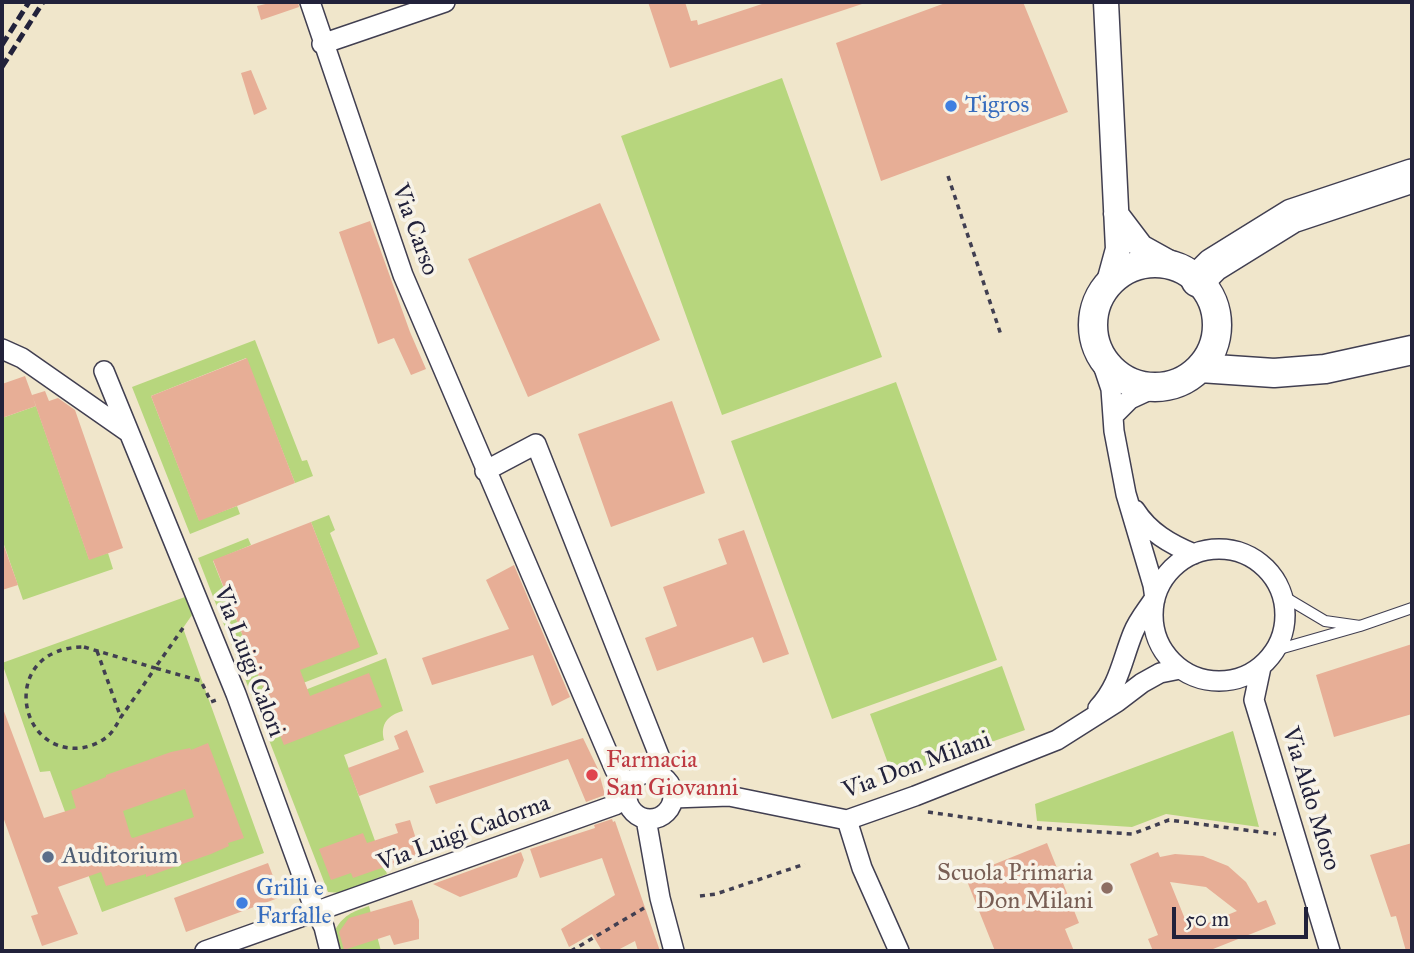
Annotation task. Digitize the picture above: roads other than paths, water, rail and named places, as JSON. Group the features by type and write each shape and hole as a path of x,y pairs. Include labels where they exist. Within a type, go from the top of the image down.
{"highway":[{"path":"1201,293 1222,276 1244,245 1292,216 1412,176"}],"main road":[{"path":"1201,293 1213,348 1200,368 1180,382 1156,387 1132,383 1121,378 1104,361 1092,327 1093,314 1102,292 1119,275 1141,264 1153,263 1201,293 1239,354 1274,373"},
{"path":"1200,368 1274,373 1325,369 1412,350"}],"street":[{"name":"Via Carso","path":"310,2 403,275 615,770 629,791"},
{"path":"323,44 445,2"},
{"path":"1106,2 1118,249 1110,282"},
{"path":"1116,214 1141,247 1201,293"},
{"path":"2,349 35,367 128,432"},
{"path":"1098,350 1111,389 1116,450 1126,494 1153,585 1153,618 1157,638 1166,655 1180,669 1198,678 1222,682 1254,700"},
{"path":"2,366 17,364 35,367"},
{"name":"Via Luigi Calori","path":"104,371 236,694 316,913 324,927 330,951"},
{"path":"1114,415 1130,399 1156,387"},
{"path":"485,471 536,444 660,758 656,774"},
{"path":"1126,494 1137,514 1153,532 1176,547 1194,554"},
{"path":"1155,599 1169,572 1194,554 1221,549 1248,555 1269,572 1283,596 1285,624 1276,650 1261,667 1247,676 1222,682"},
{"name":"Via Don Milani","path":"1087,720 1109,697 1133,633 1155,599"},
{"name":"Via Aldo Moro","path":"1261,667 1254,700 1330,951"},
{"name":"Via Don Milani","path":"673,798 729,796 847,820 1057,740 1160,673 1180,669"},
{"path":"642,774 656,774 669,783 673,798 667,812 661,817 646,819 633,811 629,791 642,774"},
{"name":"Via Luigi Cadorna","path":"205,951 615,805 629,791"},
{"path":"646,819 660,898 674,951"},
{"path":"847,820 862,868 899,951"}],"lane":[{"path":"1283,596 1325,621 1360,626"},
{"path":"1276,650 1412,608"}],"railway":[{"path":"2,45 29,2"},
{"path":"2,67 43,2"}],"place":[{"name":"Tigros","path":"951,106"},
{"name":"Farmacia San Giovanni","path":"592,775"},
{"name":"Auditorium","path":"48,857"},
{"name":"Scuola Primaria Don Milani","path":"1107,888"},
{"name":"Grilli e Farfalle","path":"242,903"}]}
